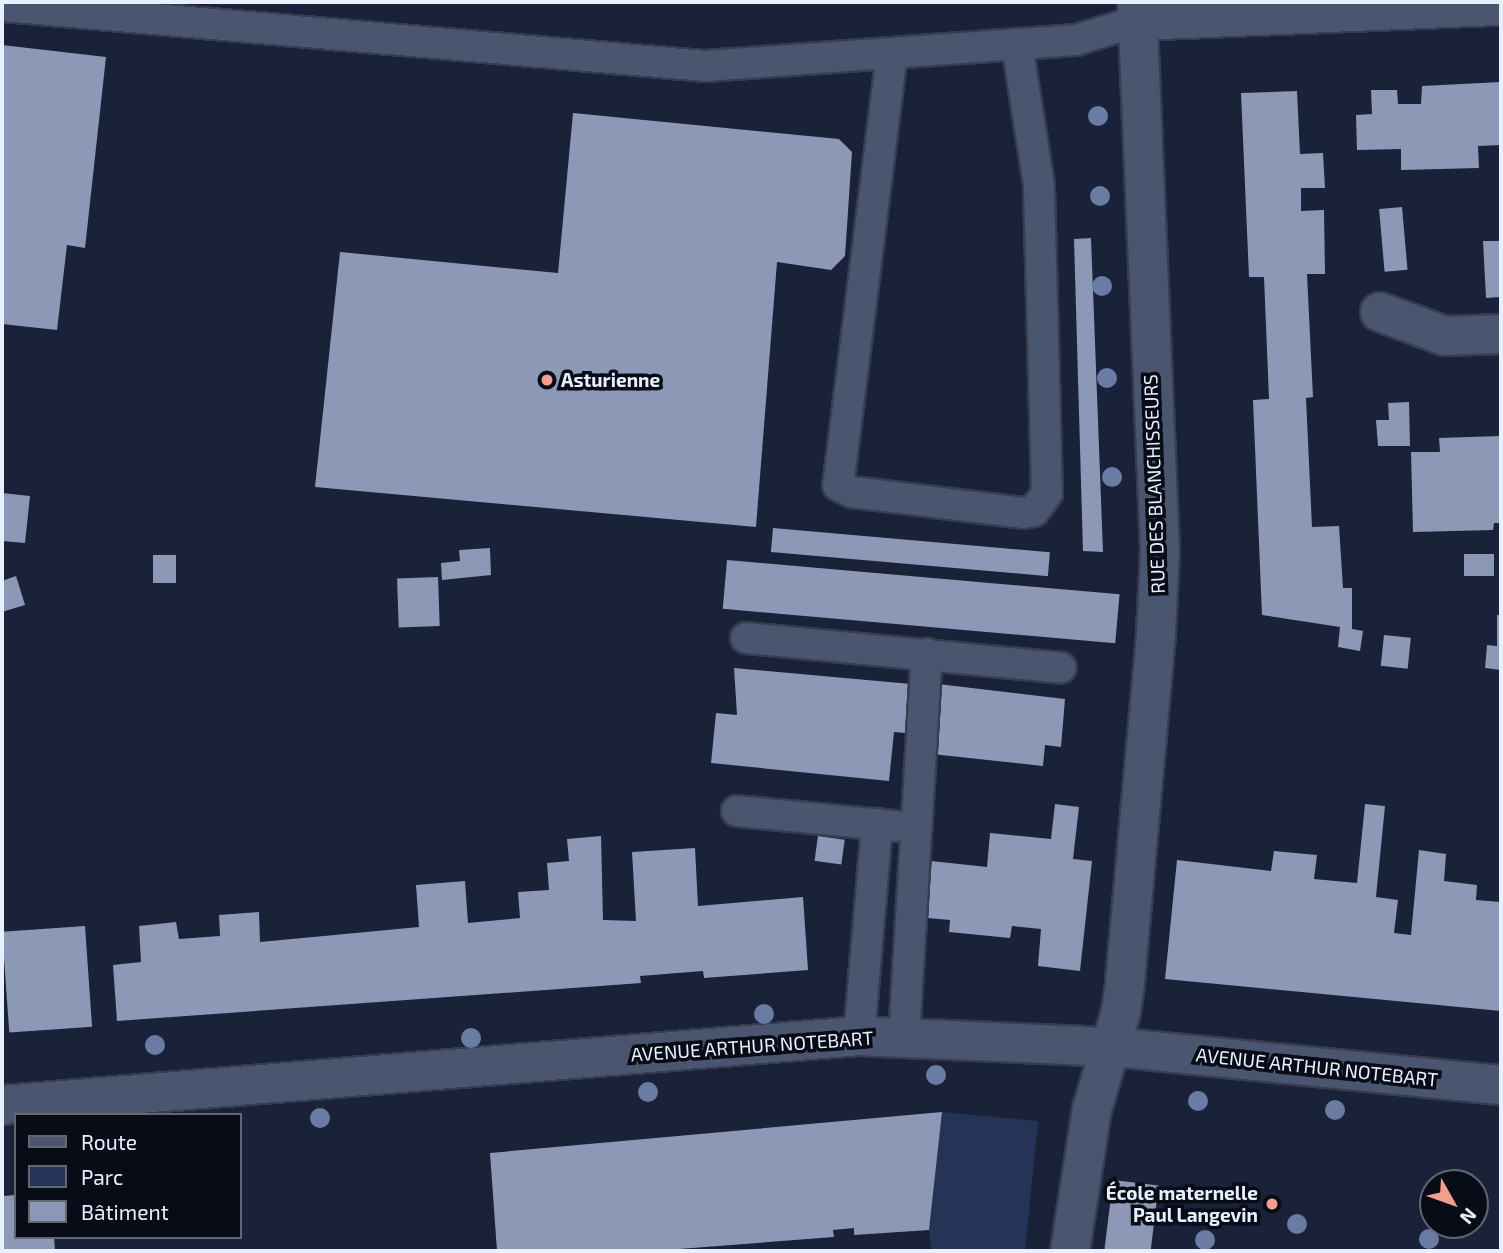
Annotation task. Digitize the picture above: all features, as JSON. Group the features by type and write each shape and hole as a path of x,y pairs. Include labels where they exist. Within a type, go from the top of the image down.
{"street":[{"path":"1137,11 1501,6"},
{"name":"RUE DES BLANCHISSEURS","path":"1070,1251 1092,1110 1112,1047 1125,982 1160,550 1137,11"},
{"path":"1380,312 1444,336 1501,334"},
{"name":"AVENUE ARTHUR NOTEBART","path":"2,1105 859,1036 1112,1047 1501,1085"}],"lane":[{"path":"2,6 705,66 1076,40 1137,11"},
{"path":"892,53 838,485 852,492 1023,513 1034,511 1047,493 1039,185 1017,44"},
{"path":"746,638 1061,668"},
{"path":"904,1037 927,654"},
{"path":"737,811 915,828"},
{"path":"859,1036 877,824"}],"green space":[{"path":"942,1112 1038,1121 1025,1251 932,1251 929,1230"}],"building":[{"path":"2,45 106,57 85,248 67,245 57,330 2,324"},
{"path":"1501,82 1501,145 1478,146 1479,168 1401,170 1401,149 1357,150 1356,115 1372,114 1371,90 1397,90 1398,104 1421,104 1422,86"},
{"path":"1297,91 1300,154 1323,153 1325,188 1301,188 1301,211 1324,210 1325,274 1307,274 1313,397 1306,398 1312,527 1339,526 1343,588 1352,588 1352,629 1363,631 1360,651 1338,647 1340,627 1262,615 1253,400 1269,399 1264,277 1249,277 1241,93"},
{"name":"Asturienne","path":"573,113 839,139 852,152 845,256 831,270 777,262 756,527 315,487 340,252 558,273"},
{"path":"1402,207 1407,270 1385,272 1379,209"},
{"path":"1091,238 1103,552 1083,551 1074,239"},
{"path":"1483,241 1501,241 1501,297 1486,298"},
{"path":"1409,402 1410,446 1378,446 1376,420 1389,420 1388,403"},
{"path":"1501,436 1501,523 1494,523 1493,530 1413,532 1411,452 1440,452 1439,438"},
{"path":"2,493 30,496 25,543 2,541"},
{"path":"773,528 1050,552 1048,576 771,552"},
{"path":"490,548 491,575 442,580 441,563 460,561 459,550"},
{"path":"1464,554 1494,554 1494,576 1464,576"},
{"path":"153,555 176,555 176,583 153,583"},
{"path":"727,560 1120,594 1115,643 723,609"},
{"path":"16,576 25,605 2,612 2,581"},
{"path":"438,577 440,626 399,627 397,578"},
{"path":"1497,615 1501,615 1501,670 1485,668 1487,645 1497,646"},
{"path":"1384,635 1411,638 1408,669 1381,666"},
{"path":"734,668 911,684 906,733 894,732 889,781 711,763 716,713 737,715"},
{"path":"938,684 1065,699 1061,747 1045,745 1043,766 932,754"},
{"path":"1055,804 1079,807 1073,859 1092,861 1080,971 1038,966 1041,929 1012,926 1010,938 949,932 950,920 917,917 922,860 987,867 990,833 1051,839"},
{"path":"1365,804 1385,806 1376,897 1398,900 1394,933 1411,935 1419,850 1446,854 1444,881 1477,885 1476,900 1501,902 1501,1011 1165,979 1177,860 1271,871 1274,851 1317,855 1314,879 1357,883"},
{"path":"601,836 603,920 636,921 632,852 695,848 698,906 803,897 808,970 704,978 703,971 640,976 641,983 117,1021 113,965 141,962 139,926 176,922 179,939 220,936 219,915 259,912 260,942 419,927 416,885 465,881 468,923 520,918 518,892 549,890 547,863 569,861 567,839"},
{"path":"818,836 845,840 841,865 815,861"},
{"path":"85,926 92,1027 9,1033 2,932"},
{"path":"942,1112 929,1230 854,1235 854,1228 833,1230 834,1237 653,1251 497,1251 490,1153"},
{"path":"1113,1180 1159,1186 1151,1251 1104,1250"},
{"path":"14,1195 14,1239 54,1239 55,1251 2,1251 2,1196"}],"place":[{"name":"Asturienne","path":"547,380"},
{"name":"École maternelle Paul Langevin","path":"1272,1204"}]}
